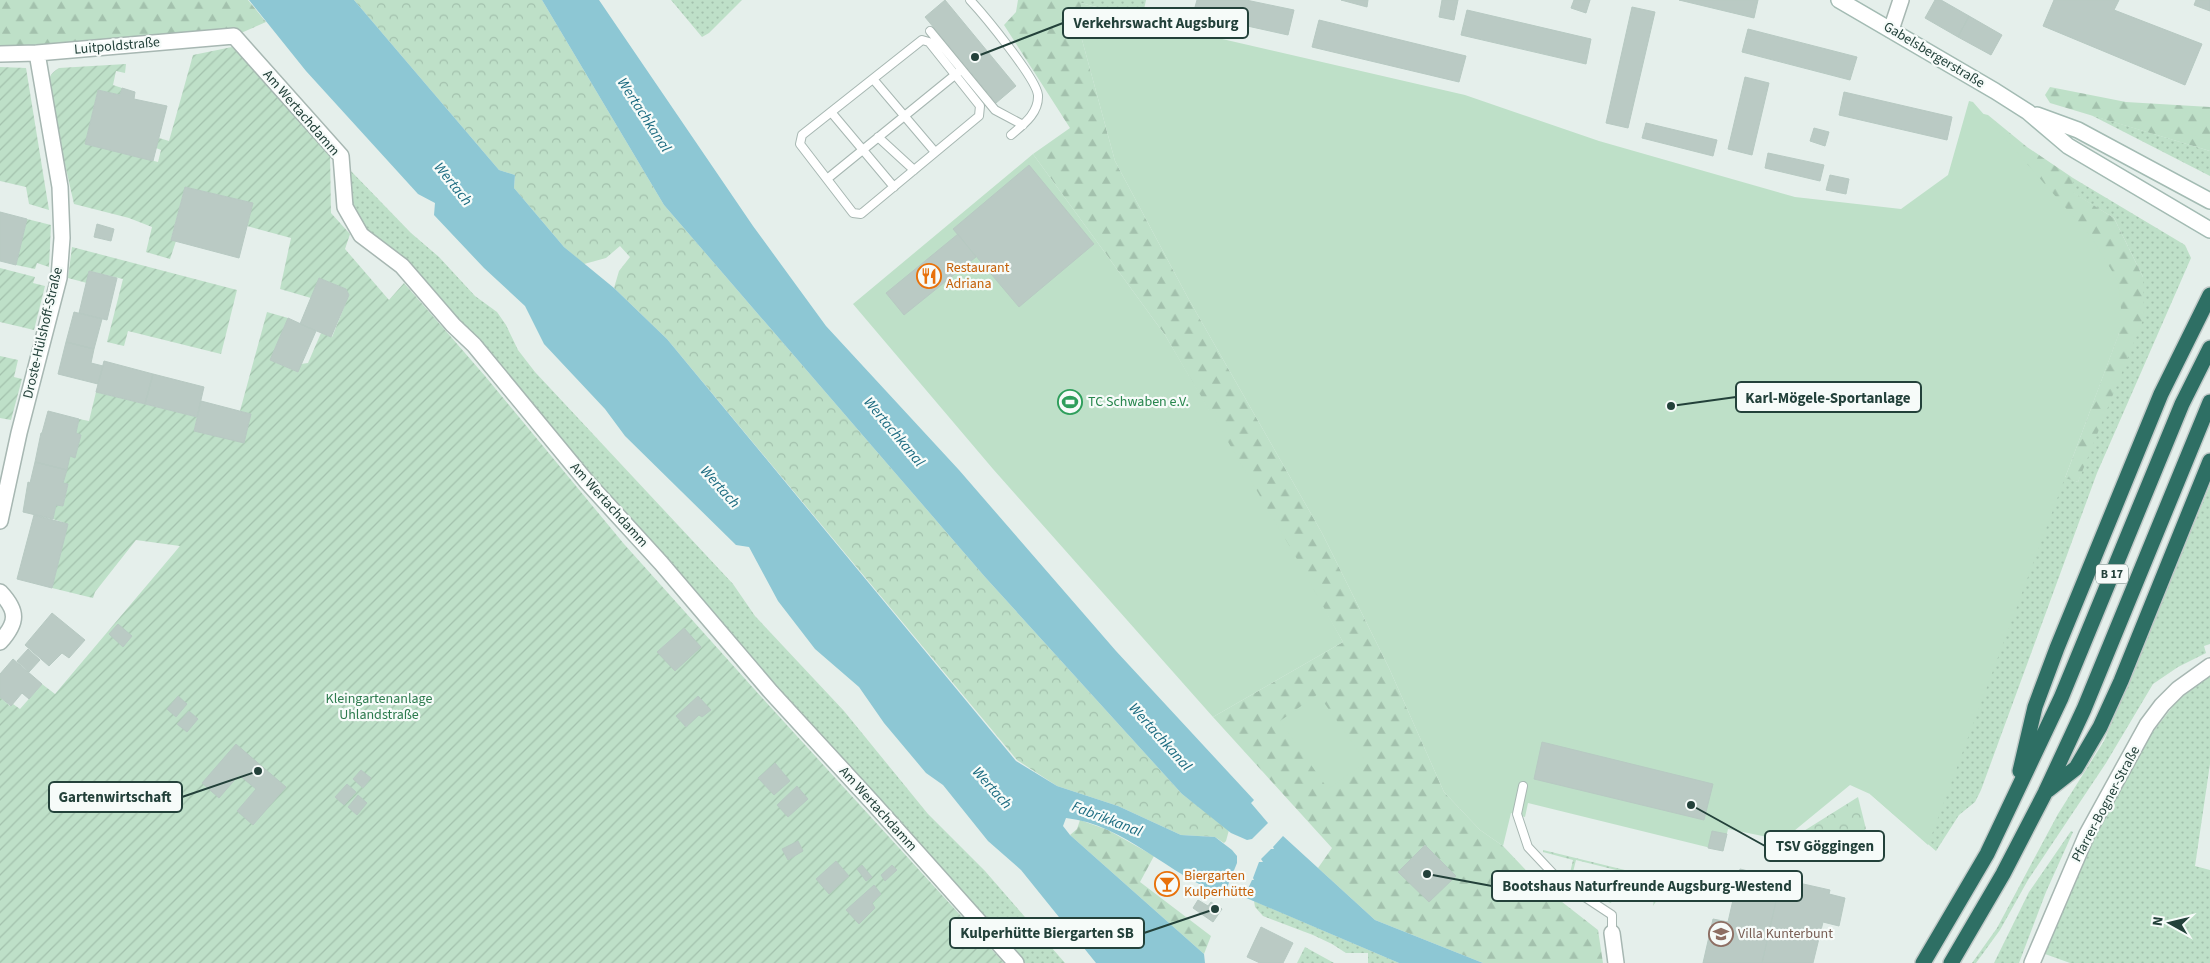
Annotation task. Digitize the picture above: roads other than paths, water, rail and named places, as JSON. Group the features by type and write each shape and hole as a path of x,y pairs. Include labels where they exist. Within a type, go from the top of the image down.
{"highway":[{"path":"2013,799 2035,706 2057,648 2161,394 2210,296"},
{"name":"B 17","path":"1923,963 1987,854 2061,698 2182,404 2210,348"},
{"name":"B 17","path":"1952,963 2003,874 2045,793 2084,709 2210,402"},
{"path":"2045,793 2076,768 2100,727 2121,681 2210,461"}],"street":[{"name":"Gabelsbergerstraße","path":"1839,0 2028,112 2068,146 2210,230"},
{"path":"1891,30 1900,0"},
{"name":"Luitpoldstraße","path":"0,54 37,53 234,36"},
{"name":"Am Wertachdamm","path":"234,36 341,156 345,207 362,235 402,266 453,325 474,345 587,482 661,563 771,692 1016,963"},
{"name":"Droste-Hülshoff-Straße","path":"0,521 19,433 59,278 62,238 60,187 37,53"},
{"name":"Gabelsbergerstraße","path":"2028,112 2078,130 2210,201"},
{"path":"0,592 12,605 15,619 0,642"},
{"name":"Pfarrer-Bogner-Straße","path":"2032,963 2087,834 2147,725 2162,705 2178,689 2210,666"},
{"path":"1612,933 1616,963"}],"lane":[{"path":"970,0 993,26 1034,83 1038,95 1031,119 1011,135"},
{"path":"930,32 958,72 980,106 979,116 861,214 853,213 800,144 802,135 922,40 929,42 958,72 995,110 1023,125"},
{"path":"827,179 958,72"},
{"path":"873,79 935,152"},
{"path":"831,112 894,187"},
{"path":"878,137 914,170"},
{"path":"1523,786 1517,814 1528,847 1559,880 1612,915 1612,933"}],"water":[{"path":"249,0 354,0 499,170 515,175 514,188 564,247 614,288 667,339 1016,761 1057,786 1118,806 1181,835 1215,837 1232,850 1237,856 1237,863 1224,895 1184,876 1108,830 1087,822 1066,818 1063,826 1070,835 1204,954 1205,963 1096,963 1021,870 988,841 943,785 926,773 884,723 859,687 815,649 778,601 749,547 736,545 625,436 605,409 544,344 525,306 484,268 434,215 435,203 418,194 306,71"},
{"name":"Wertachkanal","path":"542,0 599,0 753,226 826,326 959,470 1116,651 1254,800 1251,803 1268,823 1252,839 1247,840 1231,833 1182,794 985,577 664,205"},
{"path":"1283,836 1375,920 1483,963 1399,963 1244,897 1252,880 1254,880 1259,862 1263,862 1261,859 1271,849 1274,849 1273,847"}],"place":[{"name":"Verkehrswacht Augsburg","path":"975,57"},
{"name":"Restaurant Adriana","path":"929,276"},
{"name":"TC Schwaben e.V.","path":"1070,402"},
{"name":"Karl-Mögele-Sportanlage","path":"1671,406"},
{"name":"Gartenwirtschaft","path":"258,771"},
{"name":"TSV Göggingen","path":"1691,805"},
{"name":"Bootshaus Naturfreunde Augsburg-Westend","path":"1427,874"},
{"name":"Biergarten Kulperhütte","path":"1167,884"},
{"name":"Kulperhütte Biergarten SB","path":"1215,909"},
{"name":"Villa Kunterbunt","path":"1721,934"}],"water label":[{"name":"Wertach","path":"453,184"},
{"name":"Wertach","path":"720,487"},
{"name":"Wertach","path":"992,788"},
{"name":"Fabrikkanal","path":"1107,819"}],"park label":[{"name":"Kleingartenanlage Uhlandstraße","path":"379,708"}]}
